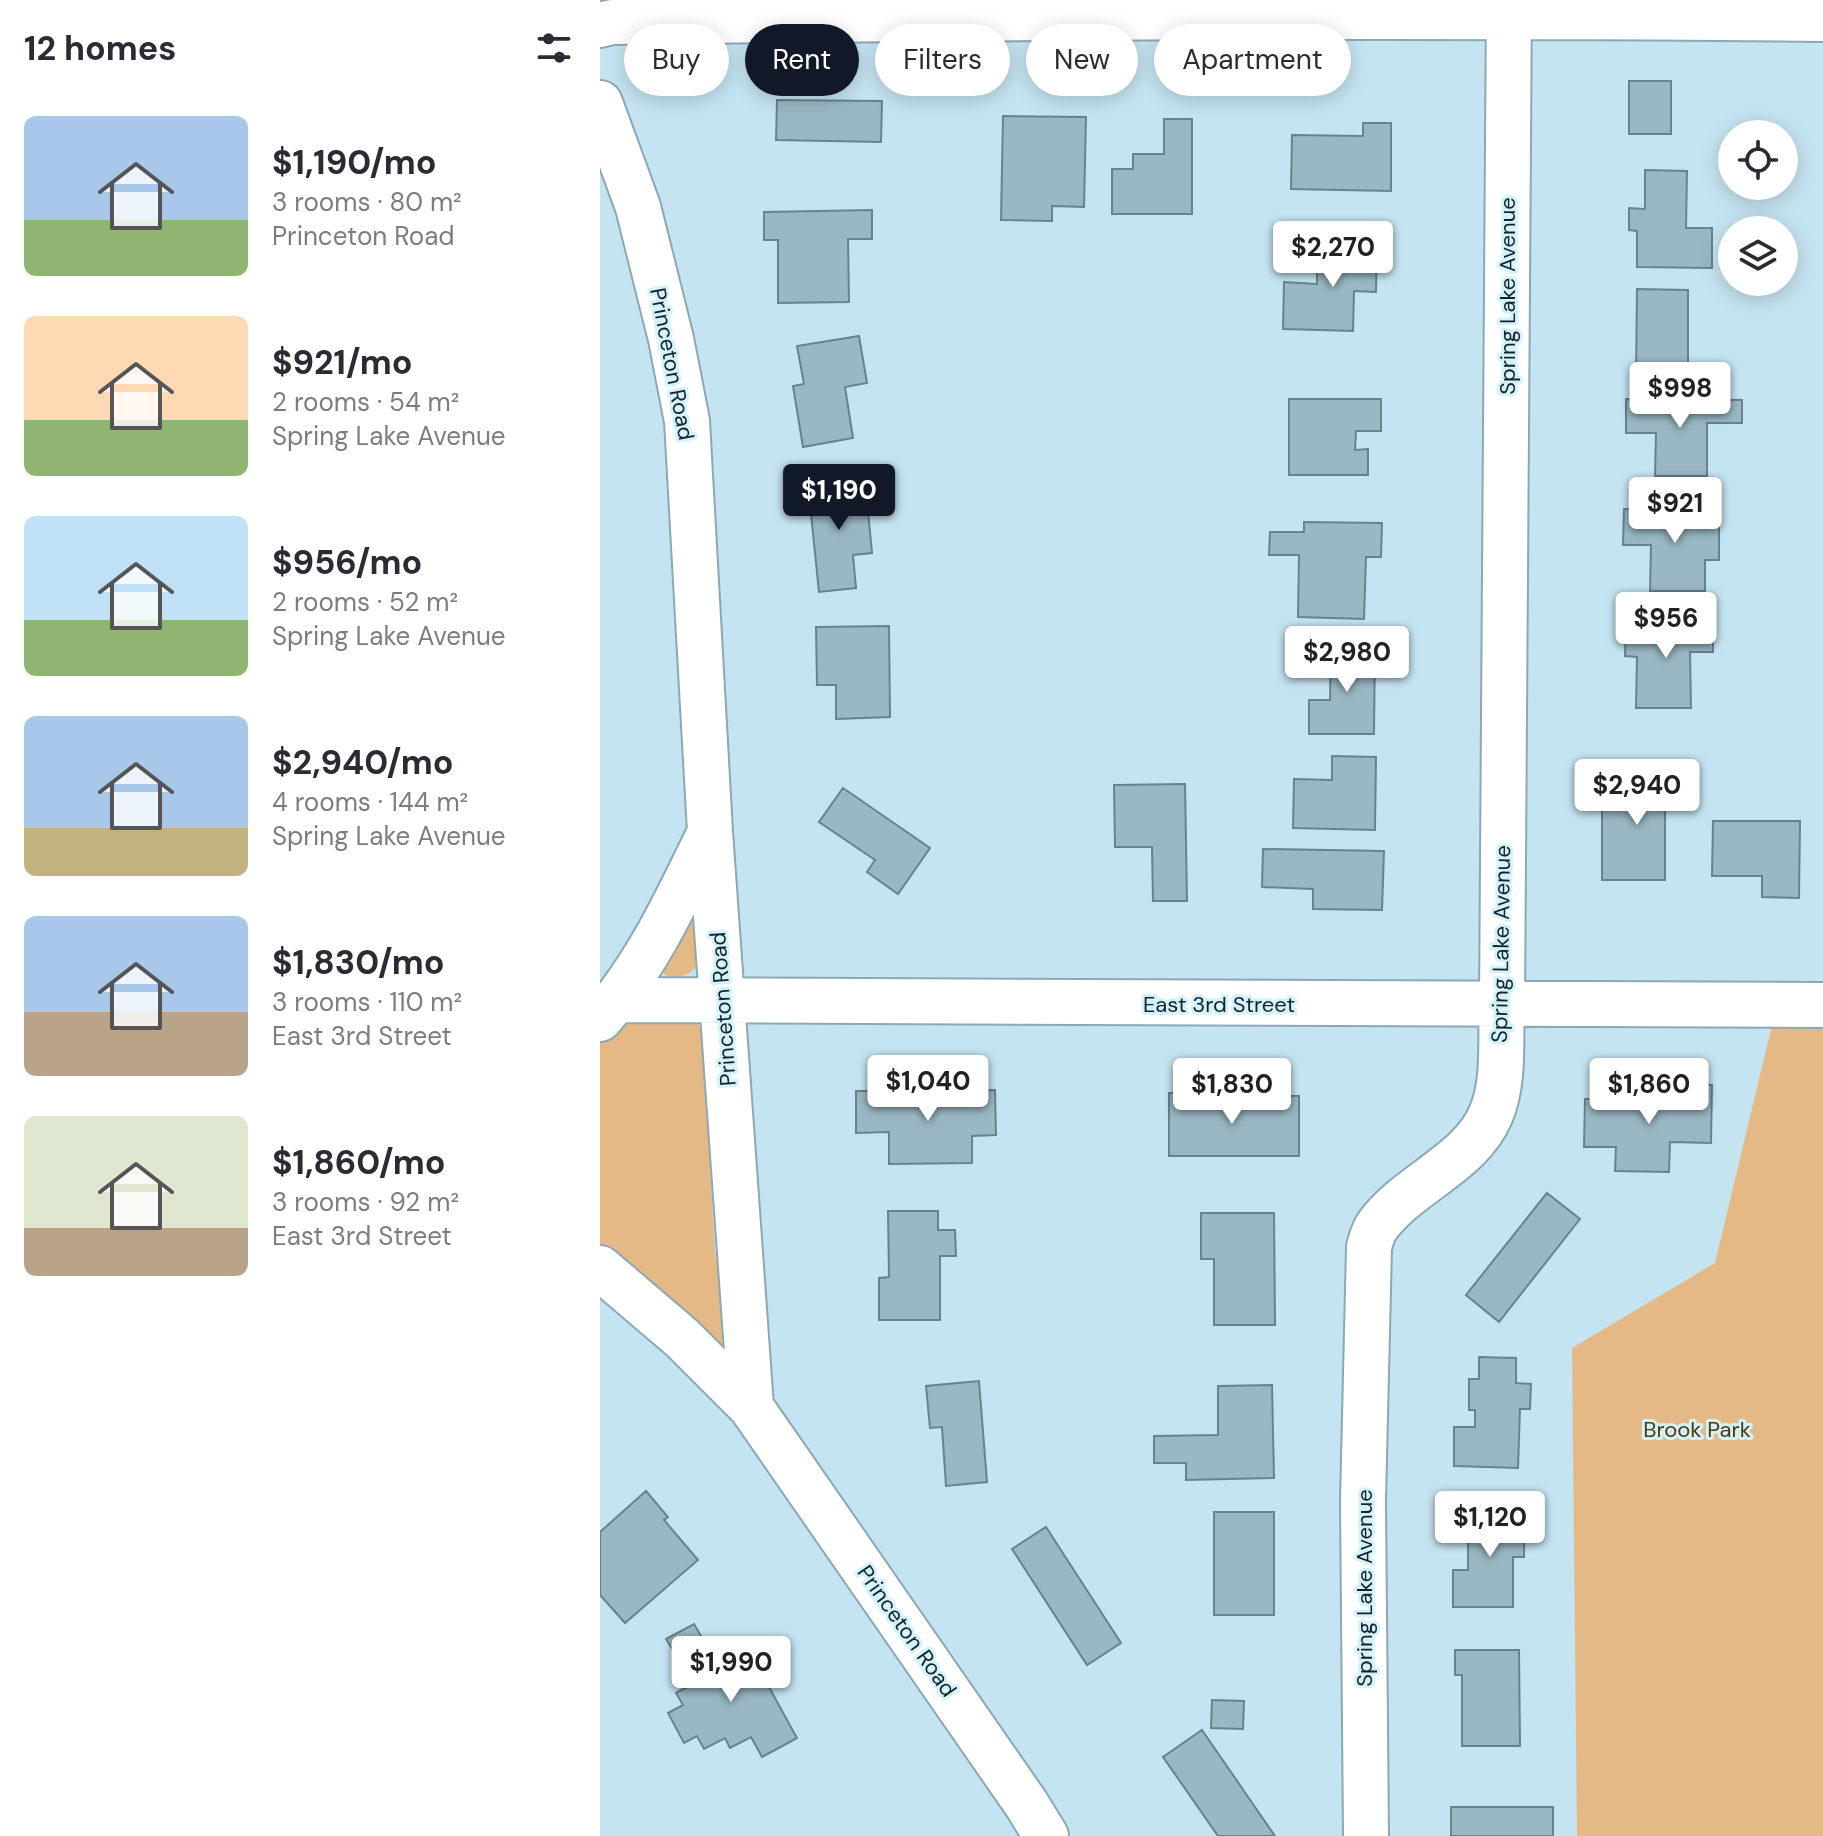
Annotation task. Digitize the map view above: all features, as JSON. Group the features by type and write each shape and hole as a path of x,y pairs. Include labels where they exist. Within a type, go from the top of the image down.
{"street":[{"path":"600,25 612,22 1039,8 1509,8 1823,19"},
{"name":"Spring Lake Avenue","path":"1366,1836 1363,1501 1369,1247 1376,1226 1467,1149 1491,1116 1499,1084 1509,8"},
{"name":"Princeton Road","path":"602,113 638,207 671,339 687,421 710,832 751,1407 1046,1836"},
{"name":"East 3rd Street","path":"608,1010 662,932 710,832"},
{"name":"East 3rd Street","path":"608,1010 723,1001 1823,1005"},
{"path":"600,1268 682,1338 751,1407"}],"green space":[{"path":"690,921 696,928 696,966 682,976 665,975 660,969"},
{"path":"627,1019 696,1020 702,1031 715,1252 724,1293 729,1344 717,1344 655,1286 600,1244 600,1043"},
{"name":"Brook Park","path":"1773,1021 1823,1022 1823,1836 1577,1836 1572,1348 1715,1263"}],"building":[{"path":"1629,81 1671,81 1671,134 1629,134"},
{"path":"777,100 882,101 881,142 776,140"},
{"path":"1003,116 1086,117 1084,207 1052,206 1052,221 1001,220"},
{"path":"1164,119 1192,119 1192,214 1112,214 1112,169 1133,169 1133,154 1164,154"},
{"path":"1363,123 1391,123 1391,191 1291,189 1292,135 1363,136"},
{"path":"1645,170 1687,171 1686,228 1712,228 1712,268 1637,267 1637,231 1629,230 1629,208 1645,209"},
{"path":"872,210 872,239 848,239 849,302 778,303 778,240 764,240 764,212"},
{"path":"1342,235 1377,235 1376,292 1354,291 1353,331 1283,329 1284,282 1317,284 1317,261 1341,261"},
{"path":"1637,289 1688,290 1688,376 1636,376"},
{"path":"859,336 867,383 845,387 853,438 803,447 793,386 804,384 797,346"},
{"path":"1289,399 1381,399 1381,431 1356,431 1355,450 1368,449 1368,475 1289,475"},
{"path":"1626,399 1742,400 1742,423 1707,423 1707,476 1655,476 1656,433 1626,433"},
{"path":"865,480 872,553 853,555 856,588 819,592 808,485"},
{"path":"1624,509 1719,511 1719,560 1705,560 1705,591 1650,591 1651,545 1623,545"},
{"path":"1304,522 1382,523 1381,557 1366,557 1364,619 1298,617 1299,555 1269,555 1270,532 1304,532"},
{"path":"1626,622 1713,623 1713,652 1690,652 1691,708 1636,708 1637,657 1625,656"},
{"path":"889,626 890,717 836,719 836,685 817,685 816,627"},
{"path":"1331,645 1375,645 1374,734 1309,734 1309,700 1330,700"},
{"path":"1332,756 1376,757 1375,830 1293,828 1294,779 1332,780"},
{"path":"1602,779 1684,779 1685,807 1665,807 1665,880 1602,880"},
{"path":"1185,784 1187,901 1153,901 1152,847 1115,847 1114,785"},
{"path":"843,788 930,848 898,894 867,872 875,860 819,822"},
{"path":"1713,821 1800,821 1799,898 1762,897 1762,876 1712,876"},
{"path":"1263,849 1384,851 1382,910 1313,909 1313,889 1262,887"},
{"path":"1677,1085 1712,1085 1711,1143 1670,1142 1669,1172 1615,1171 1616,1147 1584,1147 1585,1099 1617,1099 1617,1094 1677,1095"},
{"path":"995,1090 996,1135 972,1136 972,1163 889,1164 889,1132 856,1133 856,1091"},
{"path":"1169,1093 1234,1093 1233,1108 1254,1108 1254,1103 1275,1103 1275,1096 1299,1096 1299,1156 1169,1156"},
{"path":"1547,1193 1580,1219 1499,1322 1466,1295"},
{"path":"888,1211 938,1211 938,1230 955,1230 956,1256 940,1256 940,1320 879,1320 879,1278 889,1277"},
{"path":"1201,1213 1274,1213 1275,1325 1214,1325 1214,1259 1201,1259"},
{"path":"1479,1357 1516,1358 1516,1383 1531,1384 1530,1409 1520,1409 1518,1468 1454,1466 1454,1427 1475,1427 1475,1410 1469,1410 1469,1379 1479,1379"},
{"path":"979,1381 987,1482 946,1486 942,1427 930,1428 926,1386"},
{"path":"1272,1385 1274,1478 1186,1480 1186,1463 1154,1463 1154,1436 1218,1435 1218,1386"},
{"path":"646,1491 668,1517 664,1520 698,1560 625,1623 600,1595 600,1532"},
{"path":"1468,1509 1525,1509 1524,1557 1513,1557 1513,1607 1453,1607 1453,1570 1468,1570"},
{"path":"1214,1512 1274,1512 1274,1615 1214,1615"},
{"path":"1046,1527 1121,1643 1087,1665 1012,1549"},
{"path":"694,1624 708,1648 681,1663 666,1639"},
{"path":"742,1638 797,1738 762,1757 751,1737 730,1748 725,1738 704,1749 697,1736 684,1743 668,1713 683,1705 676,1693 696,1682 688,1668"},
{"path":"1455,1650 1519,1650 1520,1746 1462,1746 1462,1675 1455,1675"},
{"path":"1212,1700 1244,1701 1243,1729 1211,1728"},
{"path":"1202,1730 1275,1836 1218,1836 1163,1757"},
{"path":"1451,1807 1553,1807 1553,1836 1451,1836"}]}
